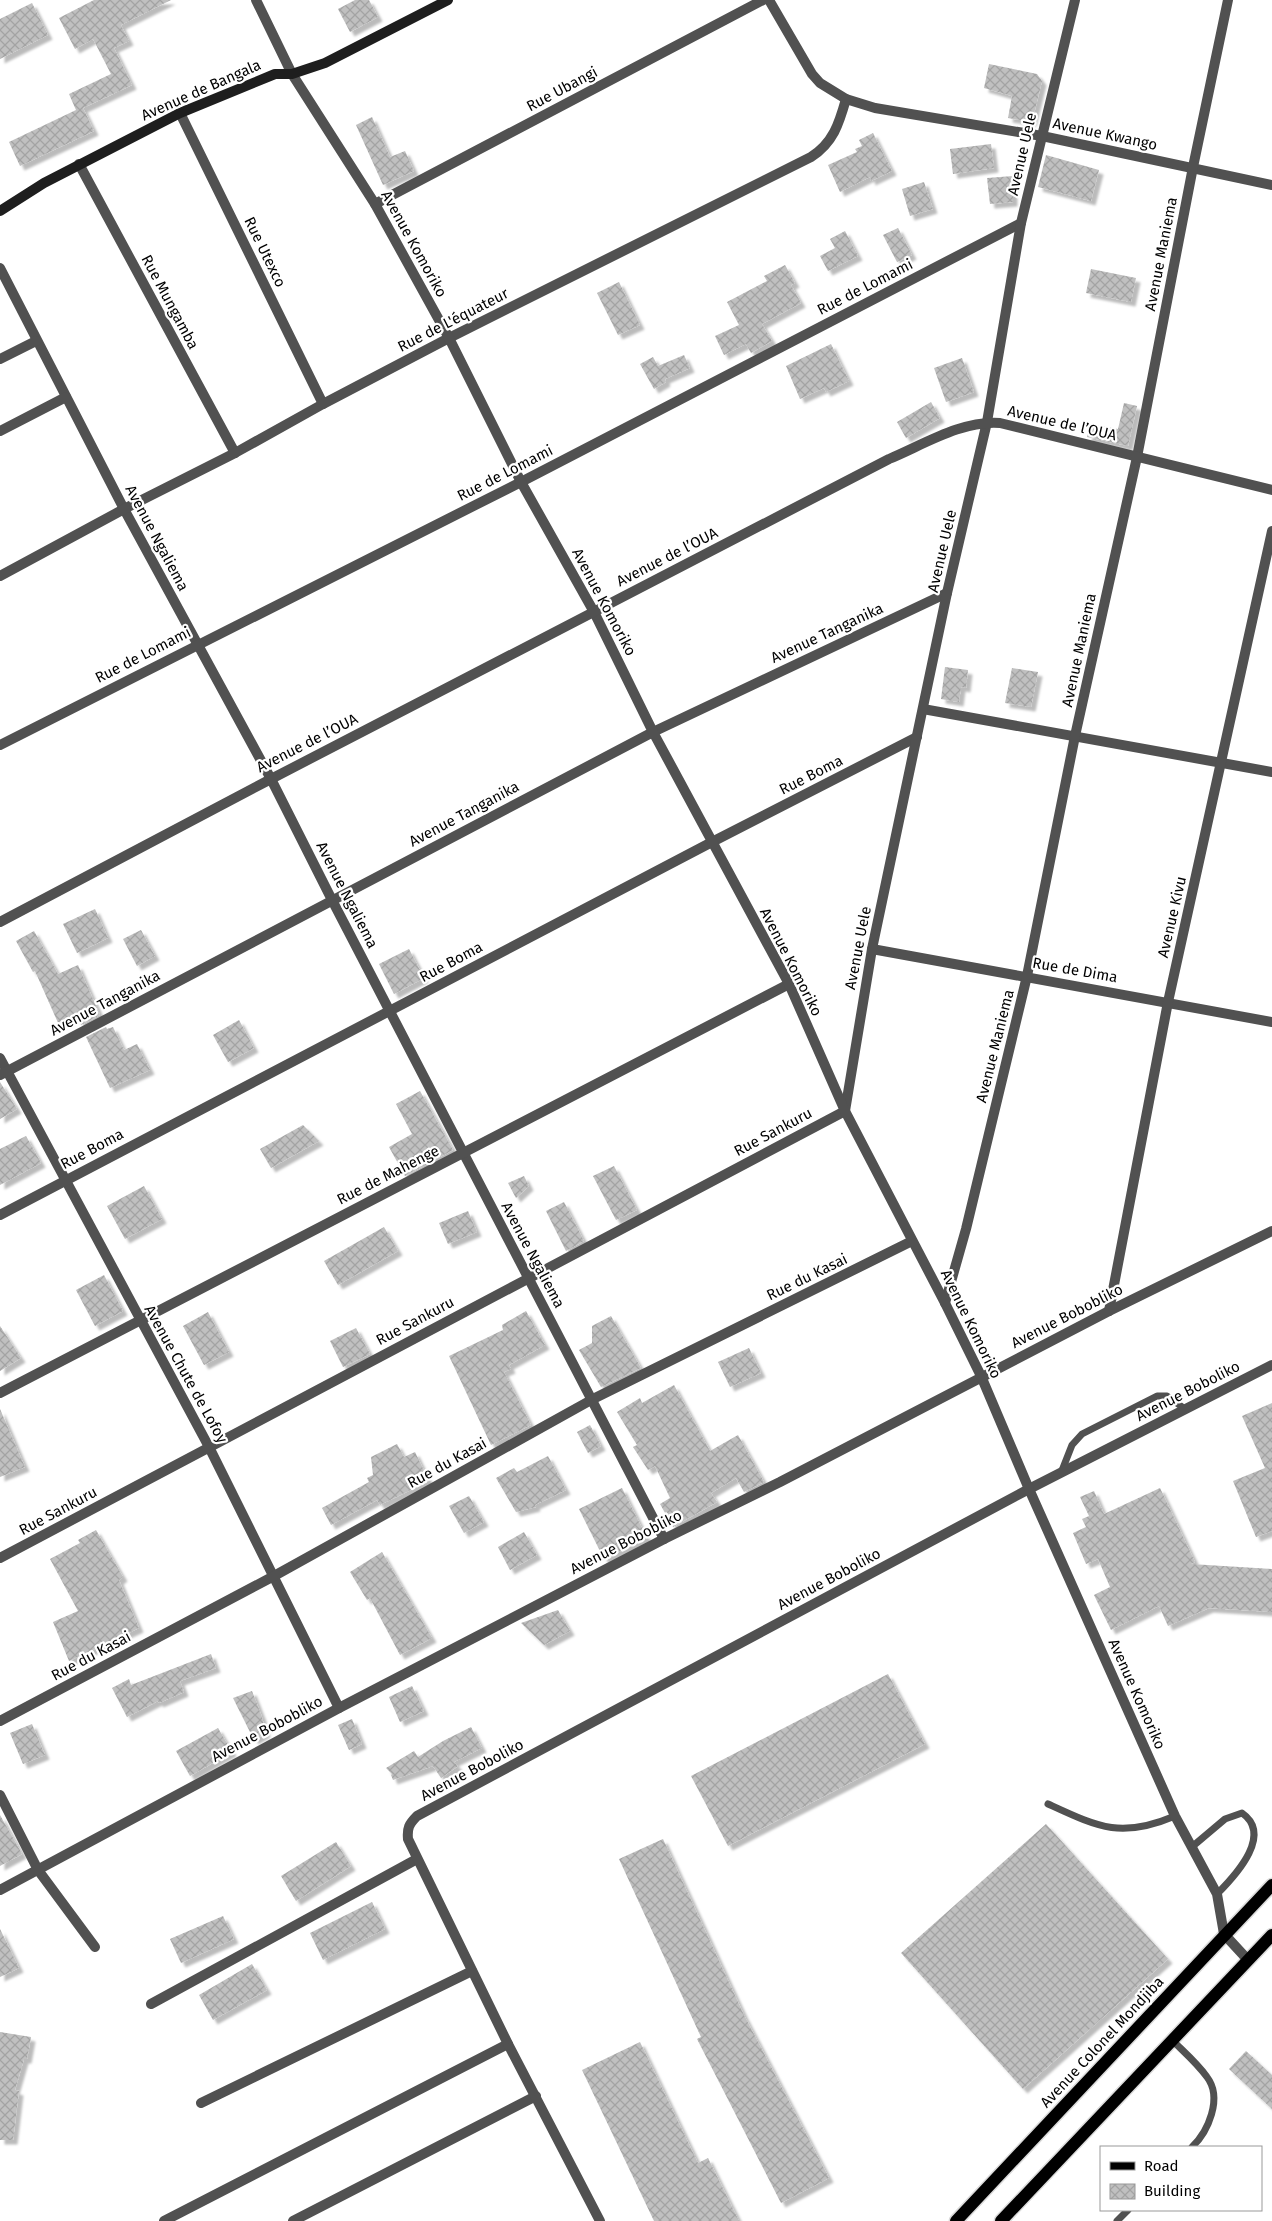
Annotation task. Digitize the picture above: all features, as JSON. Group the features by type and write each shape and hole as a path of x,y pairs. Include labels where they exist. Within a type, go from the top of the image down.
{"main road":[{"name":"Avenue de Bangala","path":"0,212 44,183 180,113 275,74 292,74 325,63 448,0"},
{"name":"Avenue Colonel Mondjiba","path":"956,2221 1272,1885"},
{"path":"1001,2221 1272,1934"}],"street":[{"name":"Avenue Komoriko","path":"256,0 292,74 375,204 449,338 521,482 594,612 653,732 789,984 845,1111 946,1303 981,1376 1029,1489 1175,1816 1193,1846 1217,1894 1224,1934"},
{"name":"Rue Ubangi","path":"375,204 763,0"},
{"path":"769,0 812,74 820,83 846,99"},
{"name":"Avenue Uele","path":"845,1111 872,949 947,593 987,422 1021,223 1075,0"},
{"name":"Avenue Maniema","path":"946,1303 966,1229 1027,976 1075,736 1137,457 1192,167 1228,0"},
{"name":"Avenue Kwango","path":"846,99 901,114 1042,136 1272,184"},
{"name":"Rue de L'équateur","path":"0,576 124,509 235,454 323,404 449,338 811,157 822,150 839,126 846,99"},
{"name":"Rue Utexco","path":"180,113 323,404"},
{"name":"Rue Mungamba","path":"79,164 235,454"},
{"name":"Rue de Lomami","path":"0,745 521,482 1021,223"},
{"name":"Avenue Ngaliema","path":"0,268 124,509 271,779 462,1153 593,1400 664,1539"},
{"path":"0,359 36,340"},
{"path":"0,431 66,397"},
{"name":"Avenue de l’OUA","path":"0,922 271,779 889,459 964,428 987,422 1013,426 1272,490"},
{"name":"Avenue Kivu","path":"1109,1311 1168,1002 1272,531"},
{"name":"Avenue Tanganika","path":"4,1073 653,732 947,593"},
{"path":"923,709 1272,772"},
{"name":"Rue Boma","path":"0,1215 712,842 917,737"},
{"name":"Rue de Dima","path":"872,949 1272,1022"},
{"name":"Rue de Mahenge","path":"0,1392 789,984"},
{"name":"Avenue Chute de Lofoy","path":"0,1058 4,1073 66,1180 139,1320 209,1448 339,1708"},
{"name":"Rue Sankuru","path":"0,1558 845,1111"},
{"name":"Avenue Bobobliko","path":"0,1890 339,1708 664,1539 780,1482 1109,1311 1272,1231"},
{"name":"Rue du Kasai","path":"0,1721 274,1576 593,1400 912,1241"},
{"name":"Avenue Boboliko","path":"417,1859 408,1839 407,1829 417,1816 1029,1489 1272,1365"},
{"path":"0,1795 38,1870 95,1947"},
{"path":"151,2004 417,1859 508,2044 600,2221"},
{"path":"1224,1934 1248,1960"},
{"path":"201,2103 472,1971"},
{"path":"164,2221 508,2044"},
{"path":"293,2221 536,2096"}],"lane":[{"path":"1060,1473 1072,1445 1082,1434 1157,1396 1167,1396 1185,1410"},
{"path":"1048,1804 1086,1820 1124,1830 1154,1825 1175,1816"},
{"path":"1193,1846 1225,1819 1242,1812 1255,1818 1264,1835"},
{"path":"1217,1894 1259,1850"},
{"path":"1172,2040 1209,2078 1213,2096 1212,2115 1200,2140 1193,2146"},
{"path":"1117,2221 1127,2211"}],"building":[{"path":"94,0 171,0 121,25 129,41 114,48 132,85 83,108 94,131 20,166 9,142 76,110 69,94 111,74 93,39 75,49 59,18"},
{"path":"355,0 369,0 378,17 350,32 338,9"},
{"path":"32,3 48,35 0,59 0,19"},
{"path":"989,64 1037,74 1042,81 1032,122 1008,118 1012,96 984,88"},
{"path":"372,117 390,157 405,151 414,171 383,185 356,125"},
{"path":"873,133 892,171 871,181 870,177 840,192 828,165 857,152 855,149 862,146 859,140"},
{"path":"991,144 994,168 953,174 950,149"},
{"path":"1046,155 1099,170 1091,201 1038,187"},
{"path":"1013,176 1013,202 990,204 987,178"},
{"path":"924,182 933,209 910,216 902,189"},
{"path":"898,228 912,255 897,262 883,235"},
{"path":"845,231 858,256 828,271 820,256 835,248 830,239"},
{"path":"785,265 795,283 791,285 801,303 762,324 772,341 751,353 746,344 724,355 715,336 739,325 727,302 767,281 764,276"},
{"path":"1091,269 1136,278 1131,302 1086,293"},
{"path":"619,282 640,325 618,335 597,293"},
{"path":"831,344 849,381 826,392 824,388 800,399 786,366"},
{"path":"684,355 690,368 665,379 666,382 654,389 640,364 653,357 658,366"},
{"path":"962,358 974,392 946,402 934,368"},
{"path":"931,402 940,418 906,438 897,422"},
{"path":"1124,403 1137,406 1128,446 1087,437 1090,424 1118,429"},
{"path":"945,667 968,670 966,688 961,687 959,702 941,699"},
{"path":"1012,668 1038,672 1031,707 1005,703"},
{"path":"95,909 108,938 77,953 63,924"},
{"path":"141,930 155,956 137,966 123,939"},
{"path":"34,931 58,974 78,965 100,1015 81,1025 77,1017 59,1025 35,971 33,972 16,941"},
{"path":"409,949 424,978 394,994 379,964"},
{"path":"239,1020 254,1048 228,1062 213,1035"},
{"path":"106,1027 107,1029 113,1027 124,1050 137,1044 150,1070 110,1088 86,1037"},
{"path":"0,1082 17,1109 0,1119"},
{"path":"420,1091 453,1150 405,1176 389,1147 412,1134 396,1104"},
{"path":"303,1125 319,1141 271,1168 260,1149"},
{"path":"26,1136 41,1163 0,1185 0,1149"},
{"path":"614,1166 637,1210 616,1220 593,1176"},
{"path":"524,1176 529,1186 516,1198 508,1183"},
{"path":"144,1186 162,1219 125,1239 107,1206"},
{"path":"564,1202 584,1241 566,1251 546,1211"},
{"path":"468,1211 477,1232 448,1244 439,1223"},
{"path":"384,1227 398,1251 338,1285 324,1261"},
{"path":"104,1275 123,1311 95,1326 76,1290"},
{"path":"526,1311 545,1345 509,1365 511,1369 504,1372 531,1425 491,1445 449,1356 503,1330 502,1325"},
{"path":"208,1312 229,1352 204,1365 183,1326"},
{"path":"611,1316 641,1368 601,1387 579,1350 592,1343 592,1326"},
{"path":"0,1326 21,1358 0,1371"},
{"path":"356,1328 370,1354 343,1367 330,1341"},
{"path":"749,1348 761,1373 730,1387 718,1362"},
{"path":"674,1385 710,1451 738,1435 764,1482 744,1492 736,1478 711,1493 717,1502 673,1527 660,1504 670,1498 655,1466 648,1470 633,1447 637,1445 617,1412 640,1398 642,1403"},
{"path":"1272,1403 1272,1531 1256,1537 1233,1481 1265,1468 1242,1416"},
{"path":"0,1409 25,1467 0,1477"},
{"path":"590,1425 601,1446 588,1453 577,1432"},
{"path":"397,1444 404,1457 415,1452 429,1481 380,1505 377,1500 331,1525 322,1508 369,1482 367,1478 373,1475 371,1457"},
{"path":"548,1456 566,1490 535,1505 536,1507 516,1512 496,1478 514,1468 517,1472"},
{"path":"622,1488 647,1538 604,1559 579,1509"},
{"path":"1160,1488 1195,1562 1191,1564 1272,1569 1272,1612 1209,1608 1168,1626 1159,1606 1111,1630 1094,1595 1110,1587 1098,1559 1086,1564 1073,1533 1086,1527 1082,1519 1089,1516 1080,1497 1094,1491 1104,1514"},
{"path":"469,1496 484,1522 464,1533 449,1506"},
{"path":"96,1530 123,1577 119,1580 139,1628 69,1661 53,1622 78,1611 50,1559 80,1543 78,1540"},
{"path":"524,1532 537,1555 510,1570 498,1547"},
{"path":"382,1552 432,1638 400,1655 370,1598 367,1600 350,1572"},
{"path":"558,1610 570,1631 544,1645 521,1623"},
{"path":"211,1654 216,1668 180,1681 184,1692 159,1703 158,1701 127,1717 112,1688 129,1679 131,1685"},
{"path":"888,1674 925,1744 728,1846 691,1776"},
{"path":"412,1686 424,1711 400,1722 389,1697"},
{"path":"252,1691 266,1733 254,1740 233,1698"},
{"path":"352,1719 362,1744 349,1750 338,1725"},
{"path":"32,1724 45,1755 23,1764 10,1733"},
{"path":"471,1727 482,1748 454,1762 458,1766 441,1778 433,1766 393,1780 392,1774 386,1768 414,1751 418,1757 443,1741"},
{"path":"218,1728 232,1752 190,1776 176,1751"},
{"path":"0,1815 22,1854 0,1866"},
{"path":"1046,1824 1168,1959 1023,2089 901,1953"},
{"path":"663,1839 744,2015 829,2178 781,2203 697,2039 701,2037 619,1859"},
{"path":"336,1842 351,1866 296,1901 281,1876"},
{"path":"372,1902 385,1929 323,1960 310,1933"},
{"path":"223,1916 234,1939 181,1963 170,1939"},
{"path":"0,1929 19,1968 0,1977"},
{"path":"252,1964 267,1990 213,2020 199,1995"},
{"path":"0,2032 31,2037 27,2059 24,2059 15,2090 19,2091 13,2140 0,2140"},
{"path":"640,2042 698,2163 708,2158 739,2221 654,2221 582,2070"},
{"path":"1246,2051 1272,2075 1272,2109 1229,2069"}]}
